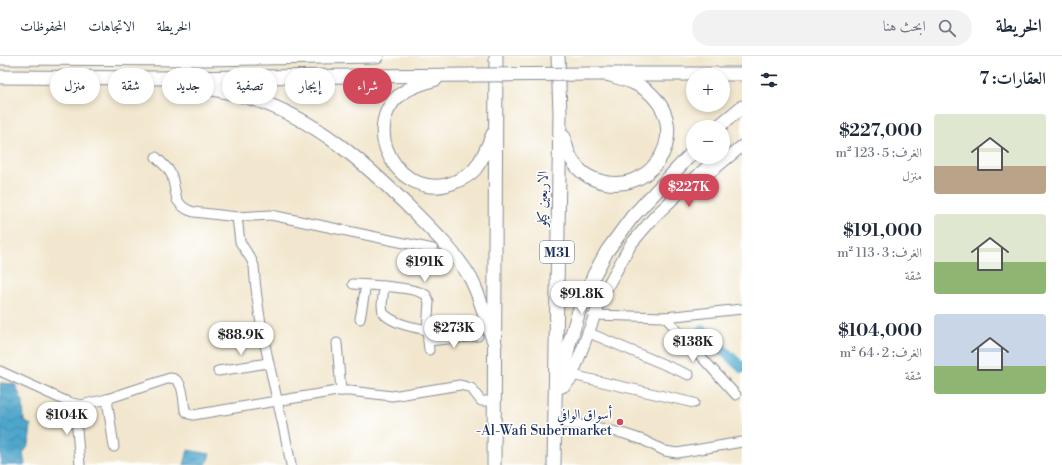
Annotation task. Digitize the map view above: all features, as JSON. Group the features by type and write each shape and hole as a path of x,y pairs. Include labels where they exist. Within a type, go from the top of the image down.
{"highway":[{"path":"0,58 376,56"},
{"path":"494,465 496,56"},
{"name":"الاربعين كيلو","path":"554,465 560,114 558,56"},
{"path":"560,114 569,156 573,163 584,174 602,182 613,184 633,181 647,173 658,162 667,140 668,127 665,116 660,104 646,90 628,80 607,74"},
{"path":"154,78 742,74"},
{"path":"451,75 406,90 399,96 389,110 385,121 383,134 389,156 398,169 411,180 427,185 448,185 455,182 468,175 478,165 487,149 496,126"},
{"path":"0,77 108,78"},
{"path":"154,78 222,90 265,103 302,120 319,130 352,154 398,196 445,244 460,262 475,288 495,344"},
{"path":"726,120 742,107"},
{"path":"555,390 564,369 569,344 579,311 594,275 607,251 632,217 686,159"}],"main road":[{"path":"730,147 742,138"},
{"path":"625,255 667,213 742,146"},
{"path":"555,390 564,386 572,375 587,332 606,287 635,239 655,216 710,164"}],"street":[{"path":"156,157 168,169 172,176 177,200 182,206 194,212 237,217 271,215 433,249"},
{"path":"237,217 240,242 254,266 258,314 291,465"},
{"path":"353,284 384,286 419,292 426,295 429,302 427,330 428,346 478,336"},
{"path":"360,319 366,285"},
{"path":"384,286 382,305 384,313 395,321 427,330"},
{"path":"594,315 664,316 742,309"},
{"path":"664,316 736,395"},
{"path":"587,332 689,375"},
{"path":"337,343 341,391"},
{"path":"218,371 268,363"},
{"path":"0,370 74,404 86,405 172,378 180,382 186,410 191,414 341,391 392,396 460,385 471,388 482,401 494,401"},
{"path":"572,375 694,404"},
{"path":"107,399 114,447"},
{"path":"74,404 80,465"},
{"path":"555,423 592,426 625,434 643,440 665,451 677,453 742,442"}],"water":[{"path":"0,383 15,384 23,402 24,421 31,425 29,445 23,453 25,465 1,465"},
{"path":"188,450 210,454 206,465 184,465"}],"waterway":[{"path":"702,330 742,368"}],"place":[{"name":"أسواق الوافي -Al-Wafi Subermarket","path":"620,422"}]}
